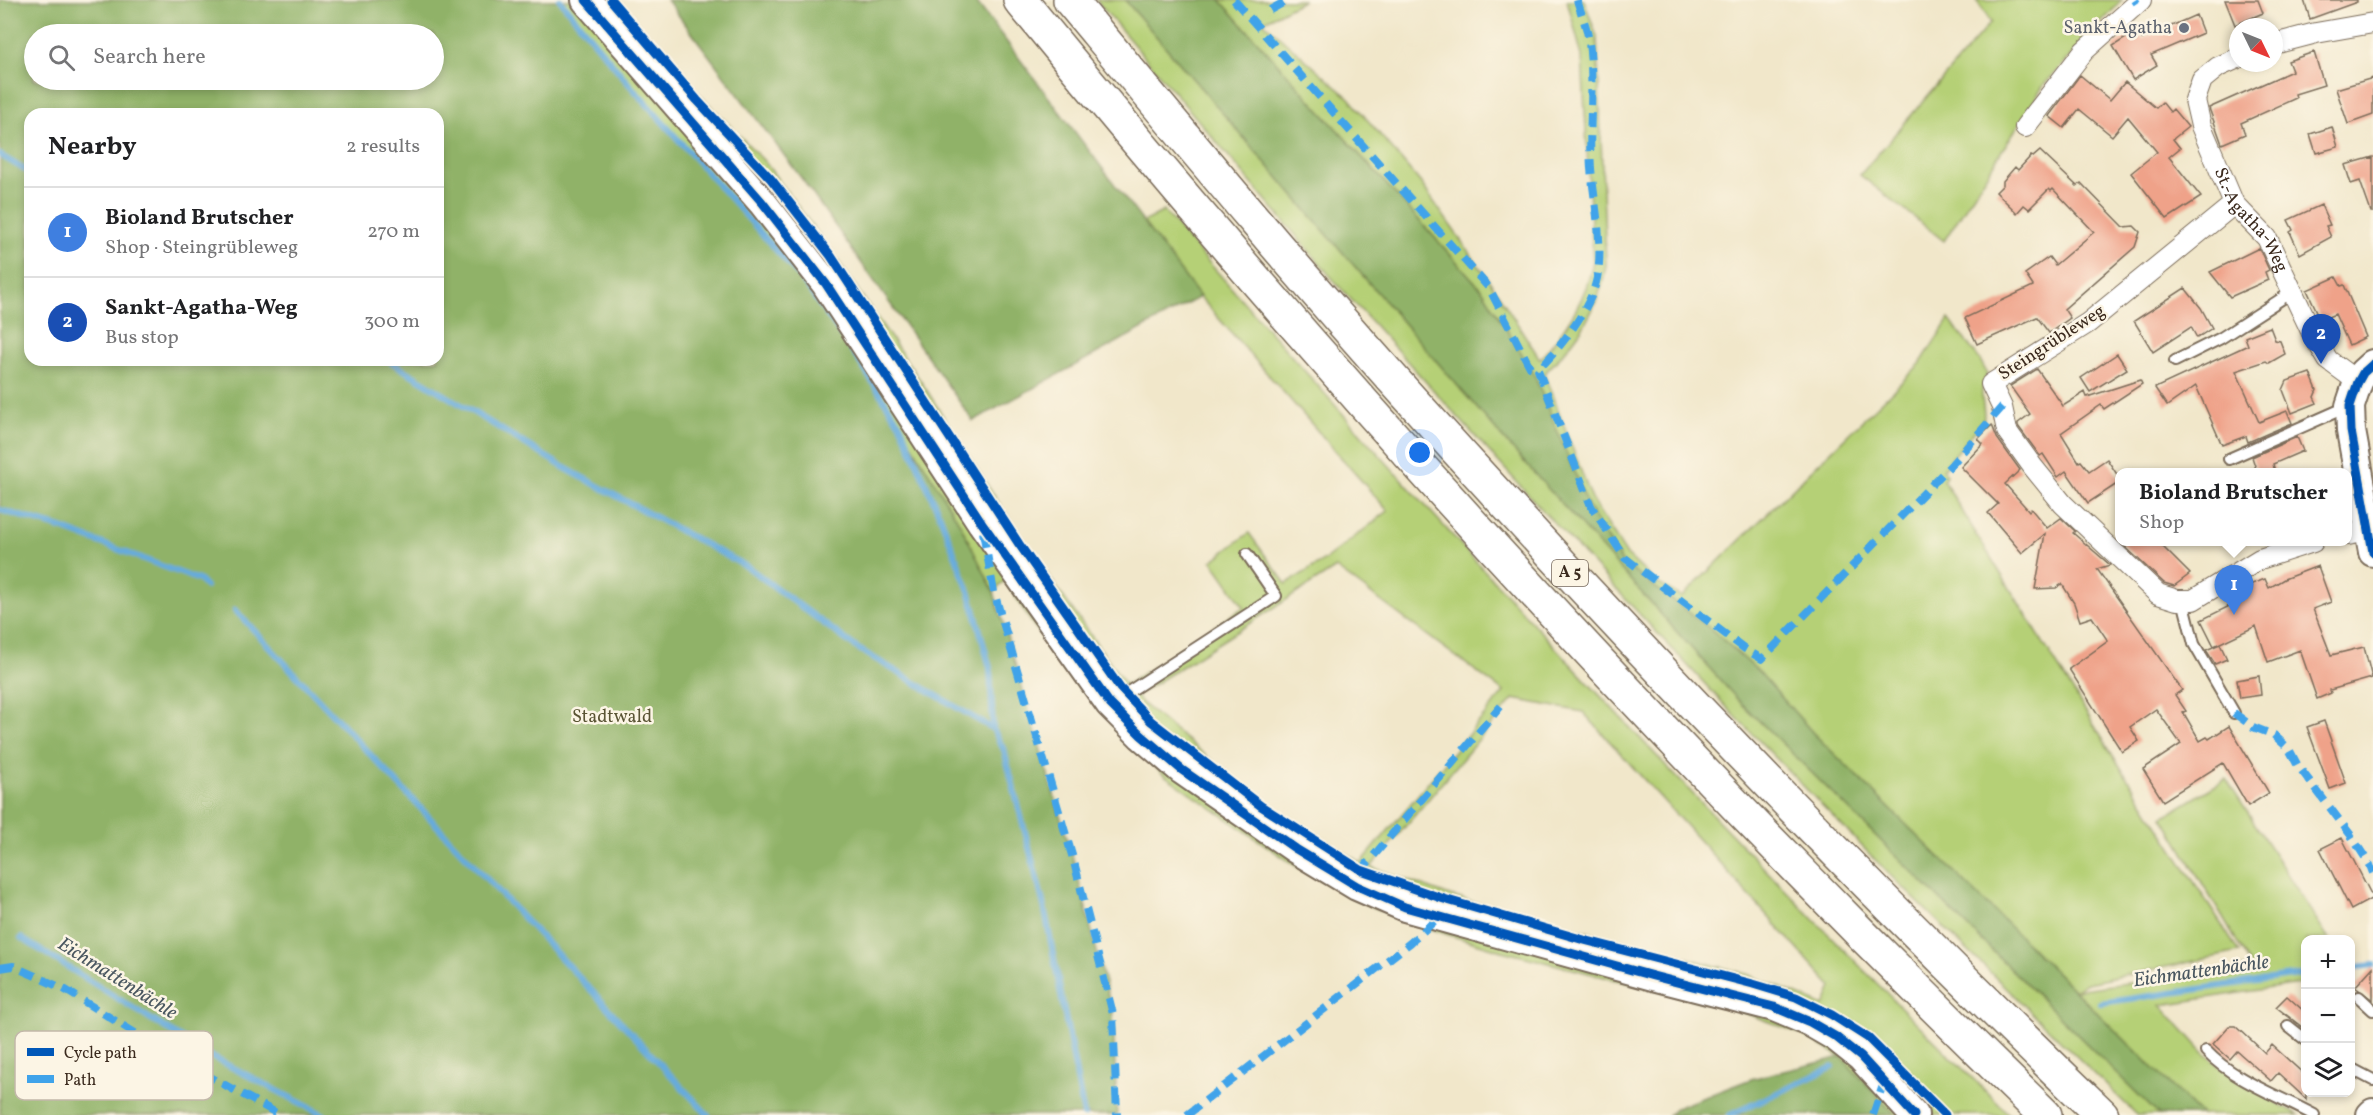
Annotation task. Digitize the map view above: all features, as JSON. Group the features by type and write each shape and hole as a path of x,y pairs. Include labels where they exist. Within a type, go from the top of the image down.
{"highway":[{"name":"A 5","path":"1020,0 1159,169 1377,418 1550,609 1730,800 1953,1025 2046,1115"},
{"name":"A 5","path":"1070,0 1179,131 1406,395 1578,582 1715,728 2102,1115"}],"street":[{"path":"586,0 762,202 826,284 982,523 1110,704 1141,735 1182,770 1296,849 1357,886 1405,907 1774,1007 1810,1022 1836,1037 1861,1057 1914,1115"},
{"path":"2025,127 2084,51 2141,0"},
{"path":"2283,42 2373,22"},
{"name":"St.-Agatha-Weg","path":"2229,62 2218,67 2202,80 2195,100 2201,126 2235,204 2267,238 2312,333 2328,360 2360,384"},
{"name":"Steingrübleweg","path":"2183,600 2158,594 2063,504 2007,431 2001,407 1990,384 2088,323 2235,204"},
{"path":"2360,384 2351,431 2363,539"},
{"path":"2183,600 2193,600 2260,559 2301,546"}],"lane":[{"path":"2175,361 2221,338 2292,292"},
{"path":"2229,459 2360,384"},
{"path":"1110,704 1276,596 1247,554"},
{"path":"2183,600 2194,644 2234,712"},
{"path":"2359,997 2373,1010"},
{"path":"2288,1026 2301,1037"},
{"path":"2206,1051 2219,1065 2238,1077 2314,1115"},
{"path":"2355,1071 2373,1080"}],"green space":[{"name":"Stadtwald","path":"0,0 560,0 666,129 813,291 889,407 960,524 994,592 1074,862 1113,1014 1117,1115 0,1115"},
{"path":"560,0 616,0 701,96 765,162 833,254 922,383 1020,536 1126,685 1244,607 1212,561 1249,533 1286,584 1325,560 1388,511 1200,297 1143,222 1164,211 1369,443 1578,672 1791,896 2010,1115 1895,1115 1841,1057 1802,1034 1742,1012 1506,952 1413,924 1364,903 1299,868 1164,775 1124,738 1033,625 1005,580 994,592 960,524 889,407 813,291 666,129","holes":["1336,568 1504,692 1361,863 1265,804 1136,696","1513,699 1583,712 1832,987 1824,1006 1747,974 1450,896 1371,867"]},
{"path":"667,0 975,0 1200,297 973,421 802,179"},
{"path":"1096,0 1125,0 1508,444 1739,701 2159,1115 2137,1115 1890,875 1734,715 1545,513 1337,284"},
{"path":"1125,0 1220,0 1483,291 1533,372 1589,508 1622,562 1712,630 1759,672 1813,733 2201,1115 2159,1115 1739,701 1508,444"},
{"path":"1220,0 1304,0 1263,22 1349,98 1420,182 1495,289 1540,359 1574,313 1586,288 1593,261 1582,56 1567,0 1584,0 1597,37 1606,266 1597,298 1584,325 1576,338 1544,374 1593,502 1627,555 1657,583 1682,597 1920,364 1949,319 1987,373 1982,390 1983,421 1943,469 1947,475 1943,480 2110,751 2239,952 2087,983 2074,990 1813,733 1759,672 1712,630 1622,562 1589,508 1533,372 1483,291"},
{"path":"1976,0 2122,0 2044,85 1944,241 1860,175 1991,22"},
{"path":"2226,779 2326,935 2301,935 2301,984 2161,1005 2203,1052 2237,1080 2299,1115 2201,1115 2074,990 2252,967 2163,817"},
{"path":"1841,1057 1895,1115 1668,1115 1676,1108 1751,1079"}],"building":[{"path":"2225,0 2258,0 2263,13 2251,18 2232,18"},
{"path":"2304,0 2357,0 2357,2 2310,19"},
{"path":"2196,15 2203,33 2151,55 2157,65 2133,80 2113,46 2137,31 2142,39"},
{"path":"2314,52 2324,85 2295,94 2296,98 2241,123 2245,134 2222,144 2209,108 2292,71 2288,61"},
{"path":"2080,75 2110,100 2125,82 2156,108 2162,102 2170,112 2173,109 2188,127 2173,139 2180,148 2169,157 2201,197 2167,219 2131,173 2157,152 2128,117 2112,136 2079,109 2064,128 2049,116"},
{"path":"2373,78 2373,115 2348,124 2336,89"},
{"path":"2332,127 2338,147 2316,153 2310,134"},
{"path":"2040,151 2077,186 2081,183 2124,227 2134,226 2140,232 2135,247 2064,309 2070,318 2049,333 2037,317 1977,344 1965,318 2033,286 2025,274 2049,257 2055,265 2094,232 2053,189 2051,191 2049,189 2029,209 2024,205 2017,213 1996,192 2015,167 2018,170 2031,156 2033,157"},
{"path":"2373,157 2373,212 2371,212 2360,181 2351,184 2345,165"},
{"path":"2321,205 2330,225 2326,226 2331,237 2300,254 2290,232 2293,230 2288,220"},
{"path":"2259,248 2269,270 2265,272 2268,280 2230,297 2210,272"},
{"path":"2336,277 2341,286 2344,285 2366,337 2349,345 2335,314 2321,320 2307,290"},
{"path":"2185,288 2201,308 2212,328 2197,338 2191,327 2153,352 2134,321"},
{"path":"2270,327 2275,340 2280,341 2285,354 2269,363 2266,361 2236,371 2259,422 2287,411 2292,423 2248,442 2246,436 2222,445 2196,386 2167,406 2155,388 2248,345 2245,337"},
{"path":"2117,354 2127,369 2090,392 2081,378"},
{"path":"2037,369 2063,406 2085,392 2087,397 2140,380 2142,384 2104,409 2101,405 2061,433 2079,462 2081,461 2089,471 2107,459 2115,471 2115,485 2088,503 2066,471 2058,477 2043,454 2040,456 2018,426 2018,423 2030,414 2010,386"},
{"path":"2310,373 2317,390 2314,397 2317,403 2292,413 2283,390 2287,381"},
{"path":"1992,425 1997,438 2020,470 2005,484 2047,528 2061,518 2075,531 2073,533 2110,565 2097,569 2182,690 2175,695 2186,711 2183,712 2200,741 2207,737 2209,739 2229,726 2269,793 2248,806 2223,763 2163,801 2143,769 2181,744 2156,709 2130,727 2139,741 2122,752 2069,669 2108,641 2092,617 2080,621 2074,603 2062,584 2056,588 2035,589 2045,534 2022,553 1988,513 1998,504 1961,467 1983,444 1978,439"},
{"path":"2297,437 2303,451 2273,464 2274,468 2256,468 2252,457"},
{"path":"2124,546 2162,546 2190,574 2174,586 2164,583"},
{"path":"2318,566 2331,602 2313,609 2331,655 2364,647 2372,678 2330,690 2331,693 2317,699 2300,650 2268,662 2256,626 2214,646 2201,620 2246,598 2242,588 2265,579 2269,588 2284,579"},
{"path":"2220,644 2227,659 2215,664 2206,650"},
{"path":"2259,676 2261,695 2240,698 2237,680"},
{"path":"2324,721 2346,783 2330,789 2307,727"},
{"path":"2342,838 2373,898 2351,910 2320,849"},
{"path":"2373,967 2373,1000 2355,987"},
{"path":"2287,996 2301,1009 2301,1026 2276,1007"},
{"path":"2229,1026 2236,1026 2265,1053 2272,1045 2301,1071 2301,1094 2278,1073 2271,1081 2237,1051 2230,1059 2213,1044"}],"waterway":[{"path":"560,0 629,84 800,277 850,347 901,426 941,518 970,594 990,668 993,729"},
{"path":"0,155 24,169"},
{"path":"398,366 563,467 749,568 857,648 993,729 1004,750 1044,906 1084,1115"},
{"path":"0,510 61,528 199,580 206,587"},
{"path":"235,610 708,1115"},
{"name":"Eichmattenbächle","path":"21,938 170,1031"},
{"name":"Eichmattenbächle","path":"2355,967 2373,965"},
{"name":"Eichmattenbächle","path":"2100,1003 2301,975"},
{"name":"Eichmattenbächle","path":"213,1058 324,1115"},
{"name":"Eichmattenbächle","path":"1730,1115 1833,1067"}],"marked path":[{"path":"1234,0 1489,288 1530,367 1538,370"},
{"path":"1270,10 1288,0"},
{"path":"1577,0 1590,48 1590,151 1598,226 1598,269 1592,293 1580,317 1564,341 1538,370 1591,506 1625,558 1745,649 1762,659 1952,464 2002,407"},
{"path":"983,532 994,592 1074,862 1113,1014 1117,1115"},
{"path":"1359,873 1501,706"},
{"path":"2234,713 2253,727 2274,735 2289,749 2298,766 2350,834 2373,873"},
{"path":"1187,1115 1410,943 1439,917"},
{"path":"0,968 13,966 64,989 132,1031"},
{"path":"213,1078 280,1115"},
{"path":"1873,1115 1884,1082"}],"cycle path":[{"path":"586,0 762,202 826,284 982,523 1110,704 1141,735 1182,770 1296,849 1357,886 1405,907 1774,1007 1810,1022 1836,1037 1861,1057 1914,1115"},
{"path":"611,0 697,100 771,179 831,256 1019,544 1120,688 1151,721 1261,806 1361,870 1444,899 1584,940 1796,997 1832,1015 1868,1038 1945,1115"},
{"path":"2373,364 2363,373 2358,382 2350,406 2351,431 2373,552"}],"place":[{"name":"Sankt-Agatha","path":"2184,28"},
{"name":"Sankt-Agatha-Weg","path":"2321,364"},
{"name":"Bioland Brutscher","path":"2234,615"}]}
